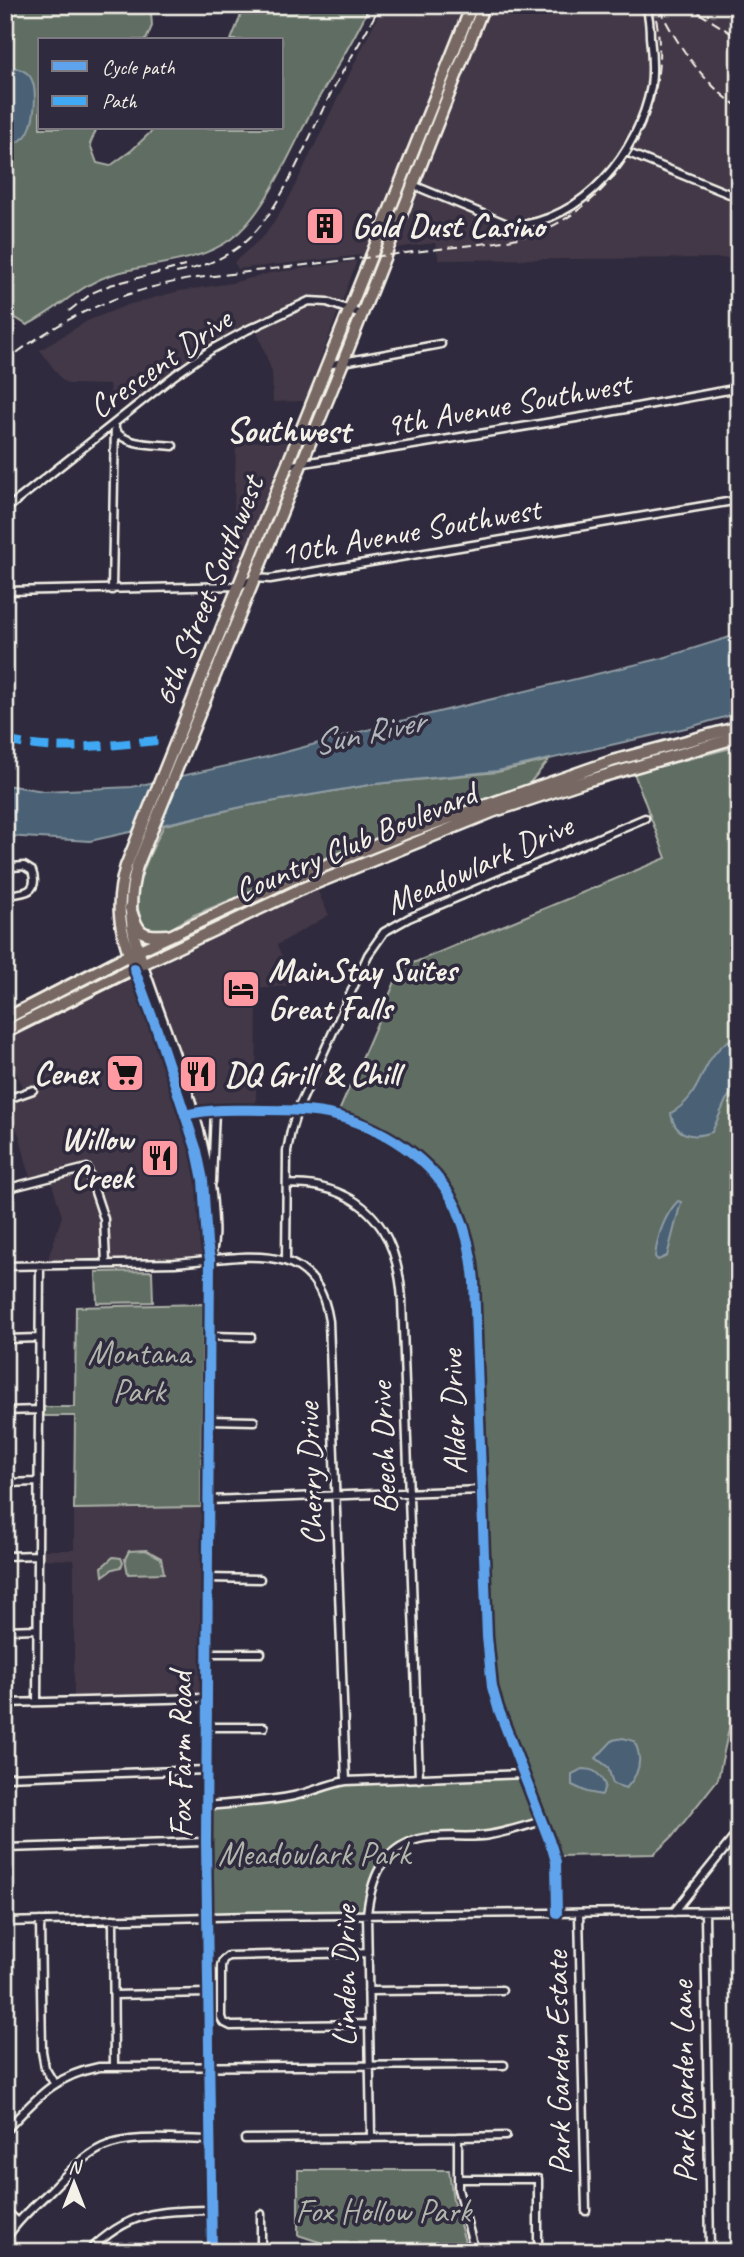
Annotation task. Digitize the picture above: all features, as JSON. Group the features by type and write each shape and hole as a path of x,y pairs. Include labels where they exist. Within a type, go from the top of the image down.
{"highway":[{"name":"Country Club Boulevard","path":"5,1019 133,953"},
{"name":"Country Club Boulevard","path":"5,1032 138,966"}],"main road":[{"name":"6th Street Southwest","path":"138,966 123,938 118,909 119,891 130,854 472,5"},
{"name":"6th Street Southwest","path":"133,953 130,908 134,876 142,853 343,362 484,5"},
{"name":"Country Club Boulevard","path":"133,953 294,878 418,828 612,761 739,727"},
{"name":"Country Club Boulevard","path":"138,966 299,890 492,812 586,781 739,737"},
{"path":"130,908 137,929 142,933 170,935"}],"street":[{"path":"412,185 512,226 530,225 577,202 605,178 626,152 639,125 651,84 652,49 646,5"},
{"path":"626,152 739,198"},
{"name":"Crescent Drive","path":"5,510 212,349 285,310 309,301 316,300 361,314"},
{"path":"327,365 441,344"},
{"name":"9th Avenue Southwest","path":"286,466 739,388"},
{"path":"115,426 121,437 128,441 173,446"},
{"path":"112,590 115,426"},
{"name":"10th Avenue Southwest","path":"5,591 239,586 255,578 270,579 739,500"},
{"name":"Meadowlark Drive","path":"286,1261 287,1151 297,1111 368,955 384,932 409,918 645,818"},
{"path":"5,880 12,867 20,865 32,871 34,880 33,887 25,893 5,894"},
{"name":"Fox Farm Road","path":"138,966 194,1112 212,1184"},
{"name":"Fox Farm Road","path":"138,966 197,1151 203,1180 207,1243 211,1259"},
{"path":"5,1100 33,1090"},
{"name":"Fox Farm Road","path":"212,2252 206,1727 215,1110"},
{"name":"Alder Drive","path":"185,1115 215,1110 297,1111 327,1114 354,1121 382,1133 423,1162 456,1207 465,1230 474,1281 487,1637 492,1687 556,1862 556,1913"},
{"path":"5,1189 87,1168 104,1219 106,1263"},
{"name":"Beech Drive","path":"287,1184 319,1187 364,1208 383,1228 395,1253 402,1299 419,1779"},
{"name":"Cherry Drive","path":"5,1266 175,1263 220,1257 260,1257 286,1261 308,1273 320,1290 329,1321 346,1781"},
{"path":"37,1702 40,1265"},
{"path":"210,1336 251,1337"},
{"path":"5,1339 39,1338"},
{"path":"5,1410 38,1410"},
{"path":"209,1420 254,1421"},
{"path":"5,1483 38,1482"},
{"path":"209,1500 482,1490"},
{"path":"5,1556 37,1555"},
{"path":"208,1578 260,1579"},
{"path":"5,1630 36,1629"},
{"path":"208,1653 261,1653"},
{"path":"5,1703 207,1698"},
{"path":"206,1727 264,1727"},
{"path":"5,1777 206,1770"},
{"path":"206,1806 290,1797 330,1783 346,1781 523,1774"},
{"name":"Linden Drive","path":"371,2136 367,1914 370,1888 376,1872 393,1852 417,1839 488,1835 542,1821"},
{"path":"674,1912 739,1831"},
{"path":"5,1848 206,1842"},
{"name":"Park Garden Lane","path":"705,1912 710,2252"},
{"path":"5,1922 207,1916 739,1912"},
{"name":"Park Garden Estate","path":"579,1913 586,2211"},
{"path":"113,1919 114,2067"},
{"path":"40,1921 42,2051 45,2068 54,2083"},
{"path":"367,1953 228,1956 221,1966 221,2017 223,2022 231,2026 369,2024"},
{"path":"368,1990 502,1990"},
{"path":"114,1994 208,1993"},
{"path":"5,2131 54,2083 83,2070 114,2067 505,2065"},
{"path":"246,2139 506,2136"},
{"path":"458,2137 458,2189 475,2252"},
{"path":"5,2240 18,2222 86,2157 103,2147 122,2141 211,2140"},
{"path":"458,2179 538,2179 538,2252"},
{"path":"5,2210 18,2222"},
{"path":"88,2252 125,2223 148,2213 212,2210"},
{"path":"261,2214 261,2252"}],"shaded area":[{"path":"383,5 472,5 372,254 238,269 234,262 265,235 288,200"},
{"path":"484,5 739,5 739,258 439,260 435,243 387,249"},
{"path":"357,261 305,401 273,402 272,372 255,326 212,349 134,409 111,395 109,385 68,384 40,350 87,321 127,305 179,291 231,283 270,273"},
{"path":"236,441 287,442 286,466 239,586 232,586"},
{"path":"314,883 329,915 277,945 293,980 286,986 257,989 256,1110 194,1112 143,964"},
{"path":"136,975 197,1151 210,1259 49,1265 49,1256 62,1216 50,1178 31,1182 20,1137 5,1105 5,1100 21,1093 23,1087 5,1050 5,1038"},
{"path":"201,1507 208,1653 207,1698 74,1701 74,1560 42,1559 42,1550 74,1550 74,1509"}],"green space":[{"path":"5,5 132,5 151,12 152,26 147,38 38,38 38,130 96,130 90,144 97,163 110,166 153,130 284,130 284,38 232,38 245,5 370,5 267,197 231,239 189,258 102,278 27,325 5,311"},
{"name":"Meadowlark Park","path":"739,746 739,1463 732,1510 732,1574 739,1628 739,1683 718,1779 672,1837 654,1854 560,1856 542,1821 488,1835 417,1839 393,1852 376,1872 367,1914 207,1916 206,1806 290,1797 330,1783 523,1774 492,1687 474,1281 456,1207 423,1162 382,1133 337,1116 401,968 666,858 634,773"},
{"path":"549,760 528,785 289,876 194,915 163,933 148,933 141,920 138,892 141,879 164,825 246,806 375,784 497,772"},
{"path":"152,1271 153,1302 97,1303 96,1272"},
{"name":"Montana Park","path":"203,1304 201,1507 74,1509 75,1416 44,1416 44,1407 75,1407 76,1307"},
{"path":"146,1550 161,1558 164,1573 128,1574 125,1559 129,1551"},
{"path":"113,1557 121,1558 121,1567 103,1576 102,1567"},
{"name":"Fox Hollow Park","path":"298,2170 449,2170 453,2201 468,2252 350,2252 298,2235"}],"water":[{"path":"12,67 25,72 31,78 34,108 31,125 25,137 5,146 5,70"},
{"name":"Sun River","path":"739,634 739,713 690,727 497,771 375,784 246,806 90,841 5,836 5,785 44,791 132,787 267,757 401,721 663,658"},
{"path":"731,1039 739,1040 739,1061 732,1061 729,1070 739,1076 712,1132 691,1135 680,1131 671,1113 690,1096 712,1057"},
{"path":"678,1201 681,1202 667,1256 658,1260 655,1257 662,1227"},
{"path":"739,1463 739,1628 732,1574 732,1510"},
{"path":"623,1738 634,1741 639,1754 639,1766 626,1788 613,1784 608,1767 596,1758 613,1740"},
{"path":"582,1769 596,1772 601,1777 605,1785 602,1795 572,1785 572,1774"}],"railway":[{"path":"176,273 210,263 233,251 254,233 267,216 290,178 328,99 380,5"},
{"path":"5,362 72,318 145,289 197,278 497,242 544,230 574,213 600,191 622,166 639,137 651,105 658,72 659,39 653,5"},
{"path":"686,5 739,38"},
{"path":"659,8 674,36 703,76 739,107"},
{"path":"69,311 92,293 110,285 185,266"}],"marked path":[{"path":"5,740 62,747 161,740"}],"cycle path":[{"path":"134,968 197,1151 203,1180 210,1259 206,1842 212,2252"},
{"path":"185,1115 224,1110 288,1110 348,1119 386,1136 420,1160 435,1175 457,1209 464,1227 474,1281 487,1637 492,1687 552,1848 556,1862 557,1913"}],"place":[{"name":"Gold Dust Casino","path":"325,226"},
{"name":"MainStay Suites Great Falls","path":"241,989"},
{"name":"Cenex","path":"125,1073"},
{"name":"DQ Grill & Chill","path":"198,1074"},
{"name":"Willow Creek","path":"160,1158"}],"district":[{"name":"Southwest","path":"288,430"}]}
